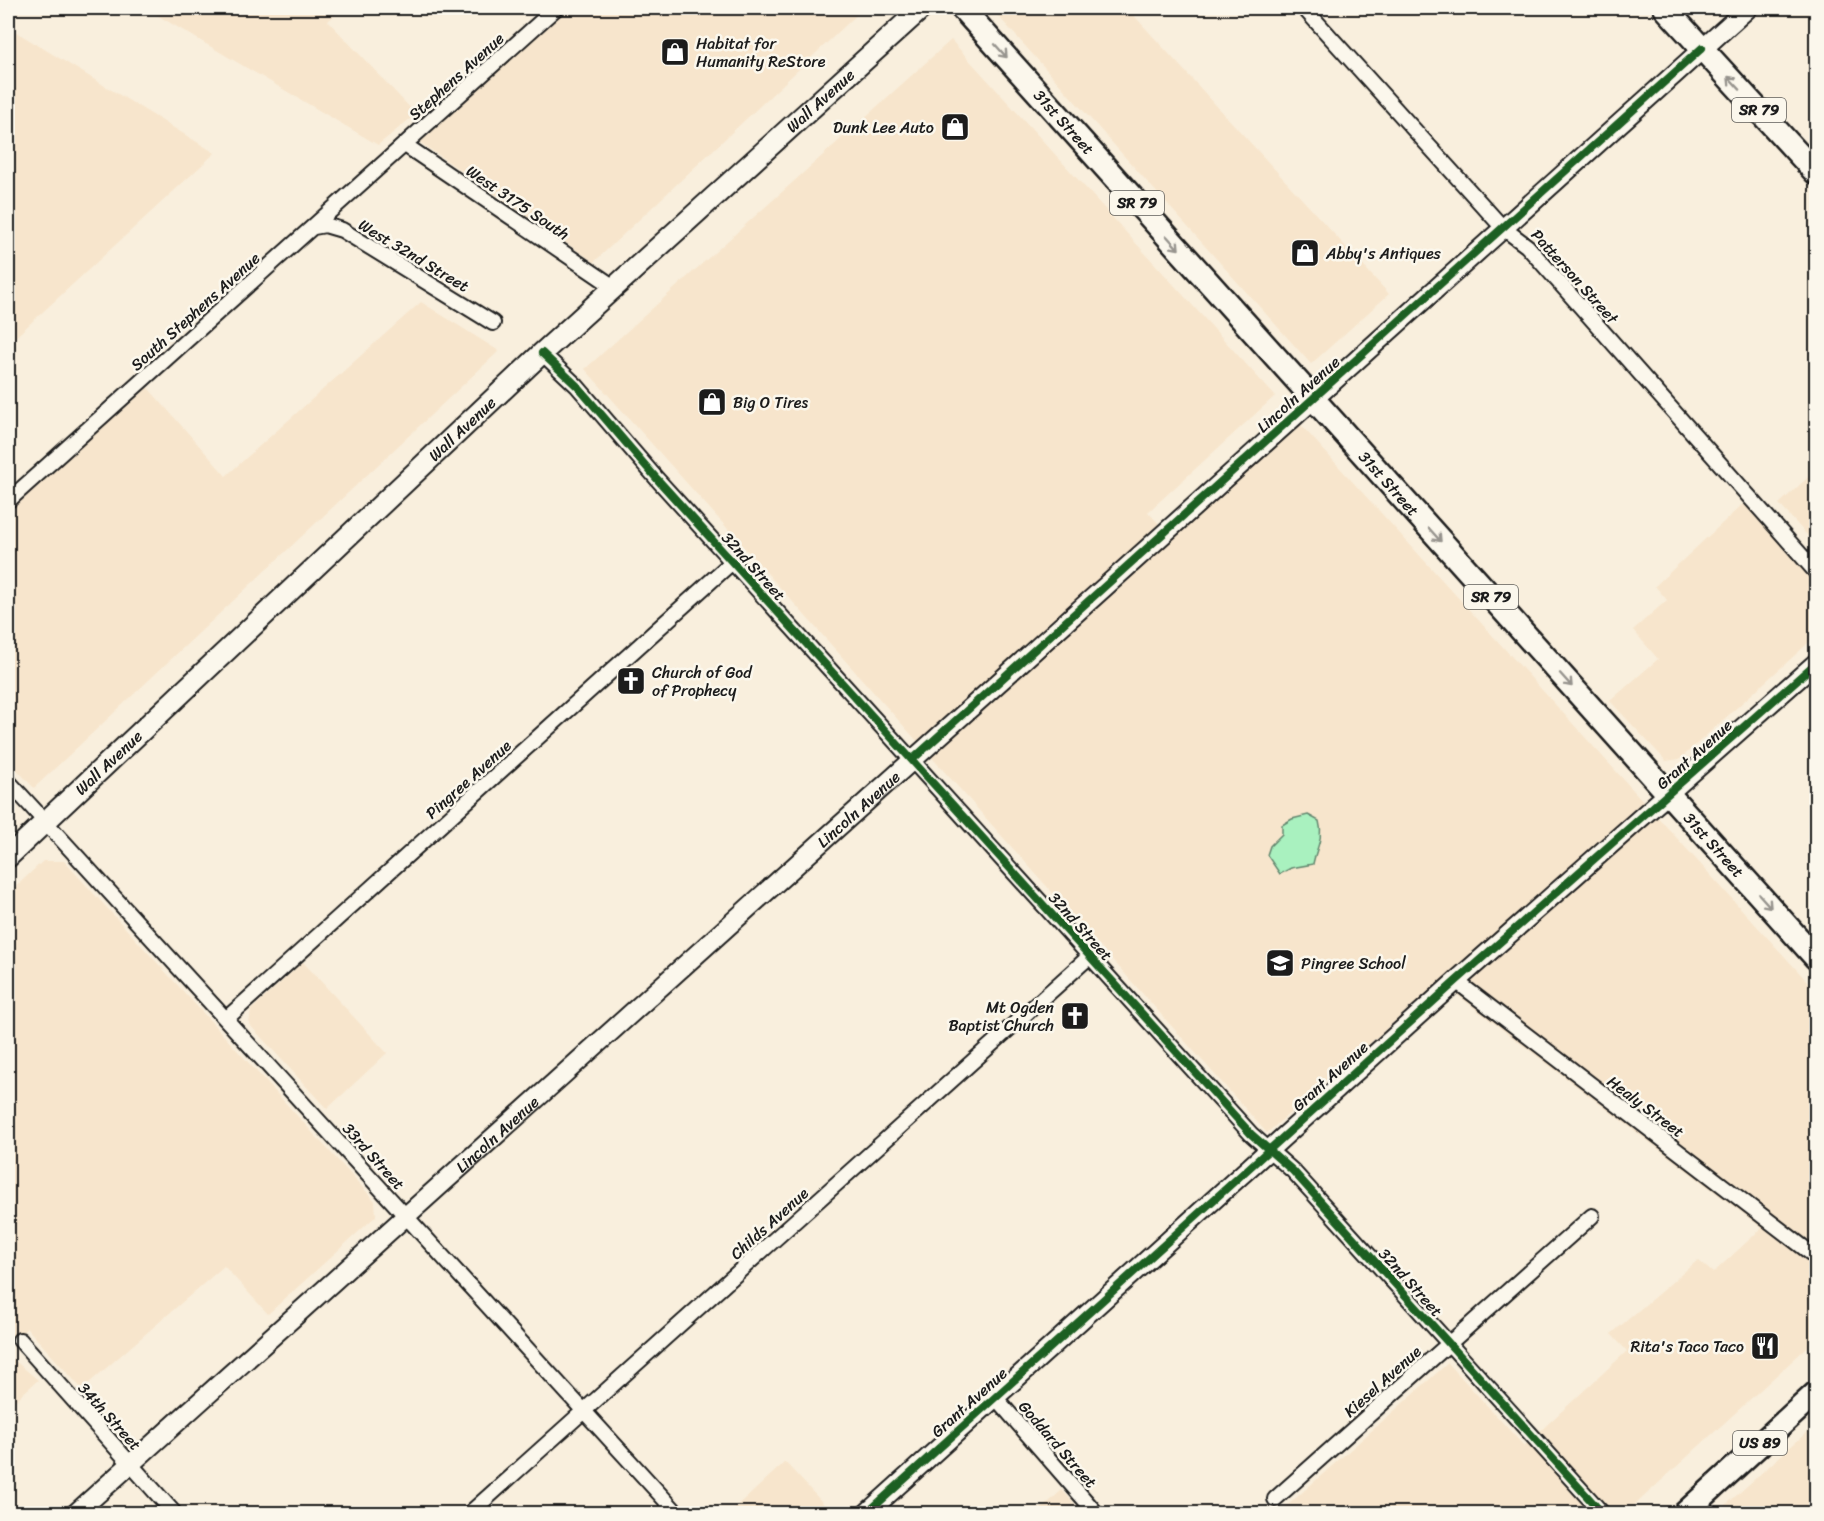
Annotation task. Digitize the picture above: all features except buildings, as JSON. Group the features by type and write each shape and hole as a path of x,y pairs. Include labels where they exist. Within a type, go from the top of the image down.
{"main road":[{"name":"Wall Avenue","path":"8,857 542,353 922,8"},
{"name":"31st Street","path":"962,8 1816,958"},
{"name":"SR 79","path":"1665,8 1816,173"},
{"name":"US 89","path":"1684,1514 1816,1393"}],"street":[{"name":"Stephens Avenue","path":"405,145 556,8"},
{"name":"Patterson Street","path":"1304,8 1503,228 1527,246 1816,572"},
{"name":"Lincoln Avenue","path":"75,1514 1748,8"},
{"name":"South Stephens Avenue","path":"8,501 405,145"},
{"name":"West 3175 South","path":"405,145 614,287"},
{"name":"West 32nd Street","path":"314,227 325,225 342,230 493,323"},
{"name":"32nd Street","path":"542,353 577,386 732,562 1251,1134 1293,1171 1603,1514"},
{"name":"Pingree Avenue","path":"226,1019 732,562"},
{"name":"Grant Avenue","path":"866,1514 1456,981 1670,795 1816,663"},
{"name":"33rd Street","path":"8,781 678,1514"},
{"name":"Childs Avenue","path":"469,1514 1090,956"},
{"name":"Healy Street","path":"1456,981 1816,1257"},
{"name":"Kiesel Avenue","path":"1275,1499 1592,1216"},
{"name":"34th Street","path":"20,1340 175,1514"},
{"name":"Goddard Street","path":"994,1397 1097,1514"}],"shaded area":[{"path":"145,8 343,8 328,21 416,114 378,145"},
{"path":"569,8 864,8 594,262 418,141"},
{"path":"991,8 1127,8 1389,294 1311,364"},
{"path":"8,27 215,153 8,344"},
{"path":"951,40 1275,396 1148,512 1171,537 1300,424 1816,991 1816,1339 1626,1513 1279,1513 1448,1363 1524,1446 1627,1351 1611,1334 1698,1260 1713,1273 1762,1228 1456,994 1501,952 1489,939 1267,1133 585,369"},
{"path":"421,302 499,351 34,788 8,760 8,500 142,381 226,476"},
{"path":"1816,470 1816,545 1779,504"},
{"path":"1744,503 1816,585 1816,636 1680,759 1666,761 1610,701 1658,659 1633,630 1667,600 1655,586"},
{"path":"43,861 64,861 375,1201 376,1216 268,1314 224,1266 82,1389 27,1328 8,1346 8,894"},
{"path":"303,962 387,1053 327,1109 249,1024 251,1010"},
{"path":"8,1355 38,1380 8,1407"},
{"path":"1816,1424 1816,1513 1717,1513"},
{"path":"785,1462 832,1513 730,1513"},
{"path":"1062,1490 1083,1513 1037,1513"}],"green space":[{"path":"1308,815 1319,821 1320,827 1320,838 1313,864 1291,868 1280,874 1267,855 1270,846 1282,834 1282,825 1292,819"}],"cycle path":[{"path":"912,760 1702,48"},
{"path":"542,353 577,386 657,479 1251,1134 1293,1171 1603,1514"},
{"path":"866,1514 1456,981 1816,663"}],"place":[{"name":"Habitat for Humanity ReStore","path":"675,52"},
{"name":"Dunk Lee Auto","path":"955,127"},
{"name":"Abby's Antiques","path":"1305,253"},
{"name":"Big O Tires","path":"712,402"},
{"name":"Church of God of Prophecy","path":"631,681"},
{"name":"Pingree School","path":"1280,963"},
{"name":"Mt Ogden Baptist Church","path":"1075,1016"},
{"name":"Rita's Taco Taco","path":"1765,1346"}]}
